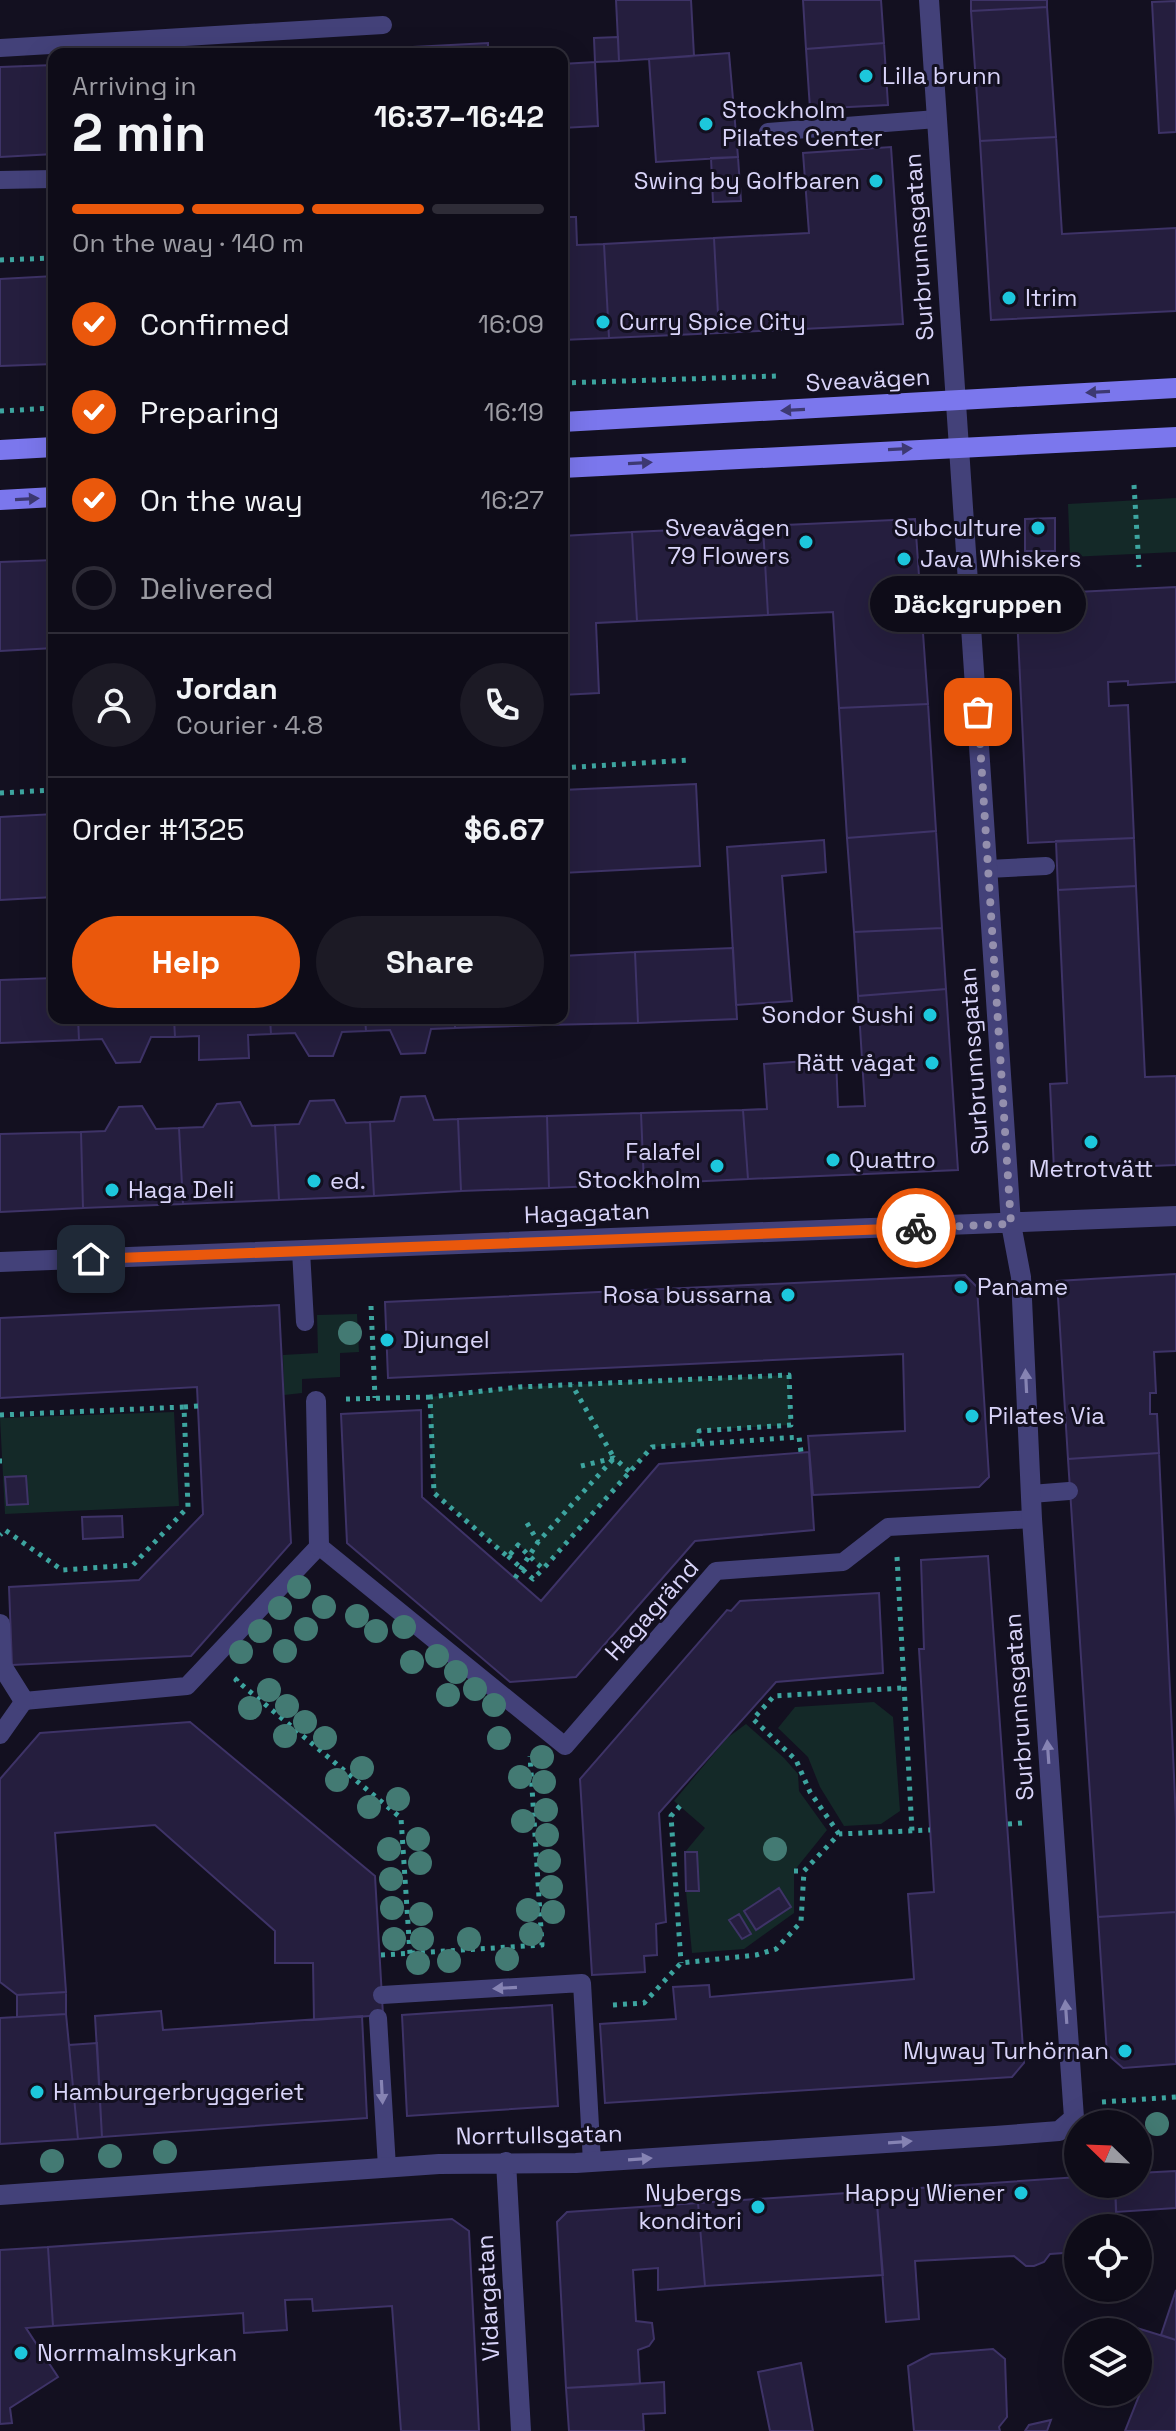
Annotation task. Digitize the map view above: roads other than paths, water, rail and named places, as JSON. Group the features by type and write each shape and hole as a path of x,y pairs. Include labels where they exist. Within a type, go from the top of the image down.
{"main road":[{"name":"Sveavägen","path":"568,422 1176,388"},
{"path":"568,468 1176,437"},
{"path":"0,450 48,447"},
{"path":"0,500 48,497"}],"street":[{"name":"Surbrunnsgatan","path":"929,0 1011,1224 1021,1277 1032,1519 1073,2110"},
{"name":"Hagagatan","path":"0,1262 1176,1216"},
{"path":"316,1401 319,1546"},
{"path":"0,1624 2,1666 24,1701"},
{"name":"Norrtullsgatan","path":"0,2195 387,2167 592,2162 1059,2131 1064,2127"},
{"name":"Vidargatan","path":"506,2162 521,2431"}],"lane":[{"path":"0,48 383,25"},
{"path":"768,132 937,119"},
{"path":"0,180 48,179"},
{"path":"988,869 1046,866"},
{"path":"301,1251 305,1322"},
{"path":"1031,1494 1069,1491"},
{"name":"Hagagränd","path":"319,1546 565,1746 716,1571 843,1562 888,1527 1032,1519"},
{"path":"0,1735 24,1701 187,1686 319,1546"},
{"path":"382,1995 582,1983 592,2162"},
{"path":"378,2018 387,2167"}],"place":[{"name":"Lilla brunn","path":"866,76"},
{"name":"Stockholm Pilates Center","path":"706,124"},
{"name":"Swing by Golfbaren","path":"876,181"},
{"name":"Itrim","path":"1009,298"},
{"name":"Curry Spice City","path":"603,322"},
{"name":"Subculture","path":"1038,528"},
{"name":"Sveavägen 79 Flowers","path":"806,542"},
{"name":"Java Whiskers","path":"904,559"},
{"name":"Däckgruppen","path":"978,712"},
{"name":"Sondor Sushi","path":"930,1015"},
{"name":"Rätt vågat","path":"932,1063"},
{"name":"Metrotvätt","path":"1091,1142"},
{"name":"Quattro","path":"833,1160"},
{"name":"Falafel Stockholm","path":"717,1166"},
{"name":"ed.","path":"314,1181"},
{"name":"Haga Deli","path":"112,1190"},
{"name":"Paname","path":"961,1287"},
{"name":"Rosa bussarna","path":"788,1295"},
{"name":"Djungel","path":"387,1340"},
{"name":"Pilates Via","path":"972,1416"},
{"name":"Myway Turhörnan","path":"1125,2051"},
{"name":"Hamburgerbryggeriet","path":"37,2092"},
{"name":"Happy Wiener","path":"1021,2193"},
{"name":"Nybergs konditori","path":"758,2207"},
{"name":"Norrmalmskyrkan","path":"21,2353"}]}
